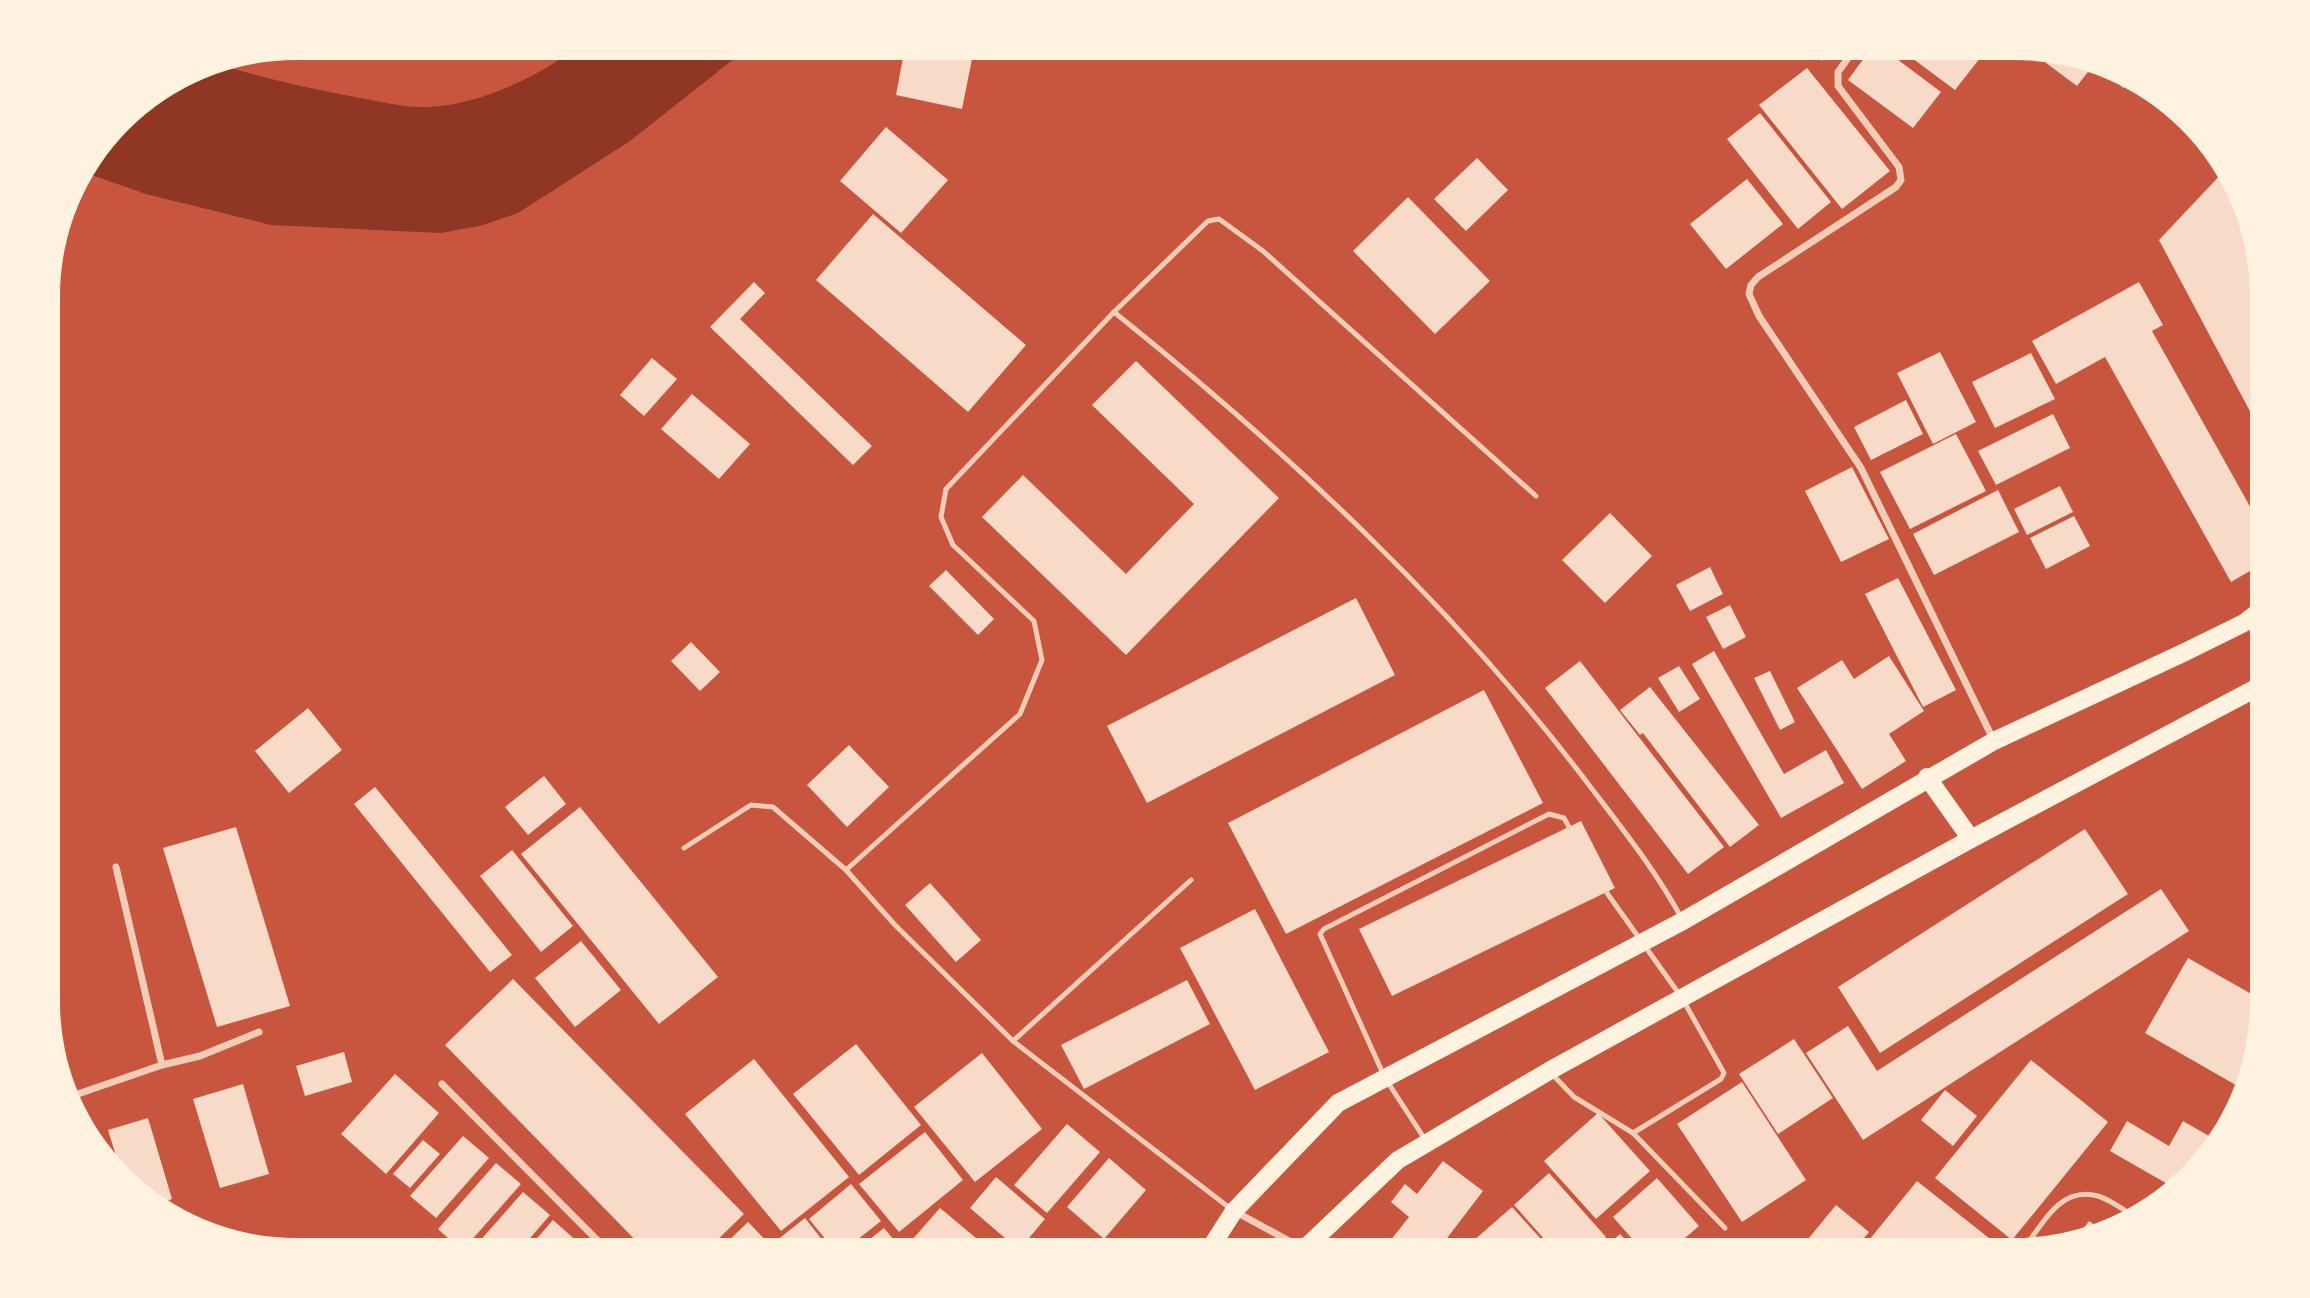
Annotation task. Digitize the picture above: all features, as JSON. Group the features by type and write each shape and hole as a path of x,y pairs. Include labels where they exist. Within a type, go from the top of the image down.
{"main road":[{"path":"1217,1238 1234,1211 1338,1102 1683,921 1927,777 1994,741 2183,653 2250,618"},
{"path":"1317,1238 1398,1160 1549,1071 1971,839 2250,695"},
{"path":"1927,777 1971,839"}],"street":[{"path":"1847,60 1838,72 1838,86 1899,167 1901,180 1896,187 1758,277 1751,285 1749,294 1759,316 1804,386 1861,468 1994,741"},
{"path":"116,867 162,1065"},
{"path":"79,1094 162,1065 201,1056 259,1032"},
{"path":"442,1084 595,1238"},
{"path":"1234,1211 1282,1238"}],"lane":[{"path":"846,870 1020,714 1042,660 1034,621 953,545 941,517 946,489 1114,312 1208,221 1219,219 1264,250 1536,496"},
{"path":"1114,312 1302,474 1468,637 1556,741 1662,881 1683,921"},
{"path":"684,848 751,805 764,804 773,807 846,870 895,925 1013,1041 1234,1211"},
{"path":"1427,1143 1385,1078 1320,934 1324,929 1549,814 1564,818 1569,827"},
{"path":"1013,1041 1191,880"},
{"path":"1607,893 1682,998 1724,1076 1633,1133"},
{"path":"1549,1071 1574,1097 1633,1133 1725,1228"},
{"path":"2032,1238 2059,1202 2074,1194 2098,1196 2125,1211"}],"shaded area":[{"path":"559,60 733,60 630,141 518,213 480,226 440,233 271,225 146,194 92,175 118,140 164,99 205,77 233,68 323,91 412,107 467,101 507,87"}],"building":[{"path":"903,60 972,60 962,109 896,95"},
{"path":"1863,60 1898,60 1941,92 1913,128 1848,80"},
{"path":"1915,60 1979,60 1955,90"},
{"path":"2045,62 2088,72 2077,86"},
{"path":"1807,68 1890,171 1842,209 1759,105"},
{"path":"1760,113 1831,202 1798,229 1727,139"},
{"path":"886,127 948,180 901,233 840,181"},
{"path":"1477,158 1508,190 1466,231 1434,199"},
{"path":"2219,177 2233,205 2246,249 2250,280 2250,411 2159,240"},
{"path":"1747,179 1783,224 1726,269 1690,224"},
{"path":"1408,197 1490,281 1435,334 1353,251"},
{"path":"873,214 1026,345 968,412 816,280"},
{"path":"754,282 765,293 740,319 872,446 853,465 710,327"},
{"path":"2139,282 2163,325 2152,331 2250,507 2250,571 2231,582 2105,357 2056,384 2032,341"},
{"path":"1940,352 1976,422 1933,444 1897,373"},
{"path":"2031,353 2055,399 1995,428 1972,382"},
{"path":"652,358 677,379 644,416 620,395"},
{"path":"1136,361 1279,498 1126,655 982,517 1023,475 1126,574 1194,504 1092,405"},
{"path":"692,394 750,444 719,479 661,429"},
{"path":"1906,400 1923,434 1871,460 1854,427"},
{"path":"2053,414 2070,448 1996,485 1978,451"},
{"path":"1956,434 1986,491 1910,529 1880,472"},
{"path":"1852,467 1889,539 1841,562 1805,491"},
{"path":"2060,486 2073,512 2027,535 2014,509"},
{"path":"1998,490 2019,532 1934,575 1913,534"},
{"path":"1610,513 1652,556 1605,603 1562,560"},
{"path":"2074,516 2090,546 2046,569 2030,538"},
{"path":"1710,567 1723,594 1690,611 1676,585"},
{"path":"946,570 994,619 978,635 929,586"},
{"path":"1898,578 1956,690 1923,707 1865,594"},
{"path":"1356,598 1395,675 1147,803 1107,726"},
{"path":"1730,605 1746,637 1723,649 1706,617"},
{"path":"691,642 720,672 700,691 671,661"},
{"path":"1714,651 1784,774 1826,750 1844,783 1781,818 1692,664"},
{"path":"1889,656 1924,711 1889,734 1906,761 1862,789 1797,688 1842,660 1854,679"},
{"path":"1580,661 1724,847 1688,874 1545,688"},
{"path":"1679,666 1700,699 1679,712 1658,678"},
{"path":"1770,671 1795,722 1780,730 1754,678"},
{"path":"1650,687 1759,825 1730,847 1643,733 1640,735 1620,710"},
{"path":"1484,690 1543,803 1286,934 1228,823"},
{"path":"308,708 342,750 289,793 255,751"},
{"path":"849,745 889,787 847,827 807,785"},
{"path":"544,776 566,804 528,835 505,807"},
{"path":"375,787 512,955 490,972 354,804"},
{"path":"580,807 718,977 659,1024 521,854"},
{"path":"1581,821 1615,888 1392,996 1359,929"},
{"path":"236,827 290,1006 217,1027 163,848"},
{"path":"2085,829 2128,894 1880,1053 1838,987"},
{"path":"512,850 573,926 541,952 480,876"},
{"path":"930,883 981,940 956,962 905,905"},
{"path":"2161,889 2189,931 1863,1140 1806,1053 1848,1026 1877,1071"},
{"path":"1255,909 1329,1052 1255,1090 1180,948"},
{"path":"581,941 621,990 575,1027 535,978"},
{"path":"2188,958 2250,993 2248,1033 2236,1085 2145,1033"},
{"path":"513,979 744,1214 719,1238 633,1238 445,1045"},
{"path":"1187,980 1210,1024 1084,1089 1061,1045"},
{"path":"1794,1039 1833,1098 1778,1134 1739,1074"},
{"path":"856,1044 921,1125 859,1175 793,1094"},
{"path":"344,1052 352,1082 305,1096 296,1066"},
{"path":"982,1053 1042,1129 975,1182 914,1107"},
{"path":"754,1059 849,1177 781,1231 685,1114"},
{"path":"2031,1060 2108,1122 2014,1238 2010,1238 1935,1178"},
{"path":"395,1074 439,1113 386,1174 341,1134"},
{"path":"1742,1082 1806,1180 1742,1222 1677,1124"},
{"path":"243,1084 269,1174 220,1188 193,1099"},
{"path":"1945,1090 1977,1116 1953,1146 1921,1120"},
{"path":"1598,1113 1650,1171 1596,1219 1544,1161"},
{"path":"148,1118 172,1199 167,1201 152,1190 129,1169 115,1154 108,1130"},
{"path":"2127,1121 2169,1146 2183,1121 2209,1136 2166,1183 2110,1151"},
{"path":"1067,1124 1100,1152 1047,1213 1014,1185"},
{"path":"925,1132 963,1180 899,1232 859,1184"},
{"path":"463,1136 489,1158 436,1218 410,1196"},
{"path":"423,1140 440,1154 410,1188 393,1174"},
{"path":"1109,1158 1146,1190 1105,1238 1067,1207"},
{"path":"1443,1161 1483,1191 1447,1238 1392,1238 1409,1217 1391,1202 1405,1184 1417,1194"},
{"path":"496,1163 521,1184 473,1238 448,1238 438,1229"},
{"path":"1549,1173 1606,1237 1543,1238 1514,1205"},
{"path":"996,1177 1045,1219 1029,1238 1005,1238 970,1208"},
{"path":"1657,1178 1699,1226 1685,1238 1631,1238 1613,1217"},
{"path":"1917,1181 1989,1238 1871,1238"},
{"path":"851,1184 881,1221 859,1238 824,1238 809,1219"},
{"path":"523,1192 550,1215 530,1238 482,1238"},
{"path":"1836,1205 1869,1232 1864,1238 1809,1238"},
{"path":"1512,1207 1540,1238 1477,1238"},
{"path":"940,1208 976,1238 914,1238"},
{"path":"805,1218 821,1238 780,1238"},
{"path":"553,1220 573,1238 537,1238"},
{"path":"748,1222 763,1238 731,1238"},
{"path":"884,1228 892,1238 871,1238"}]}
